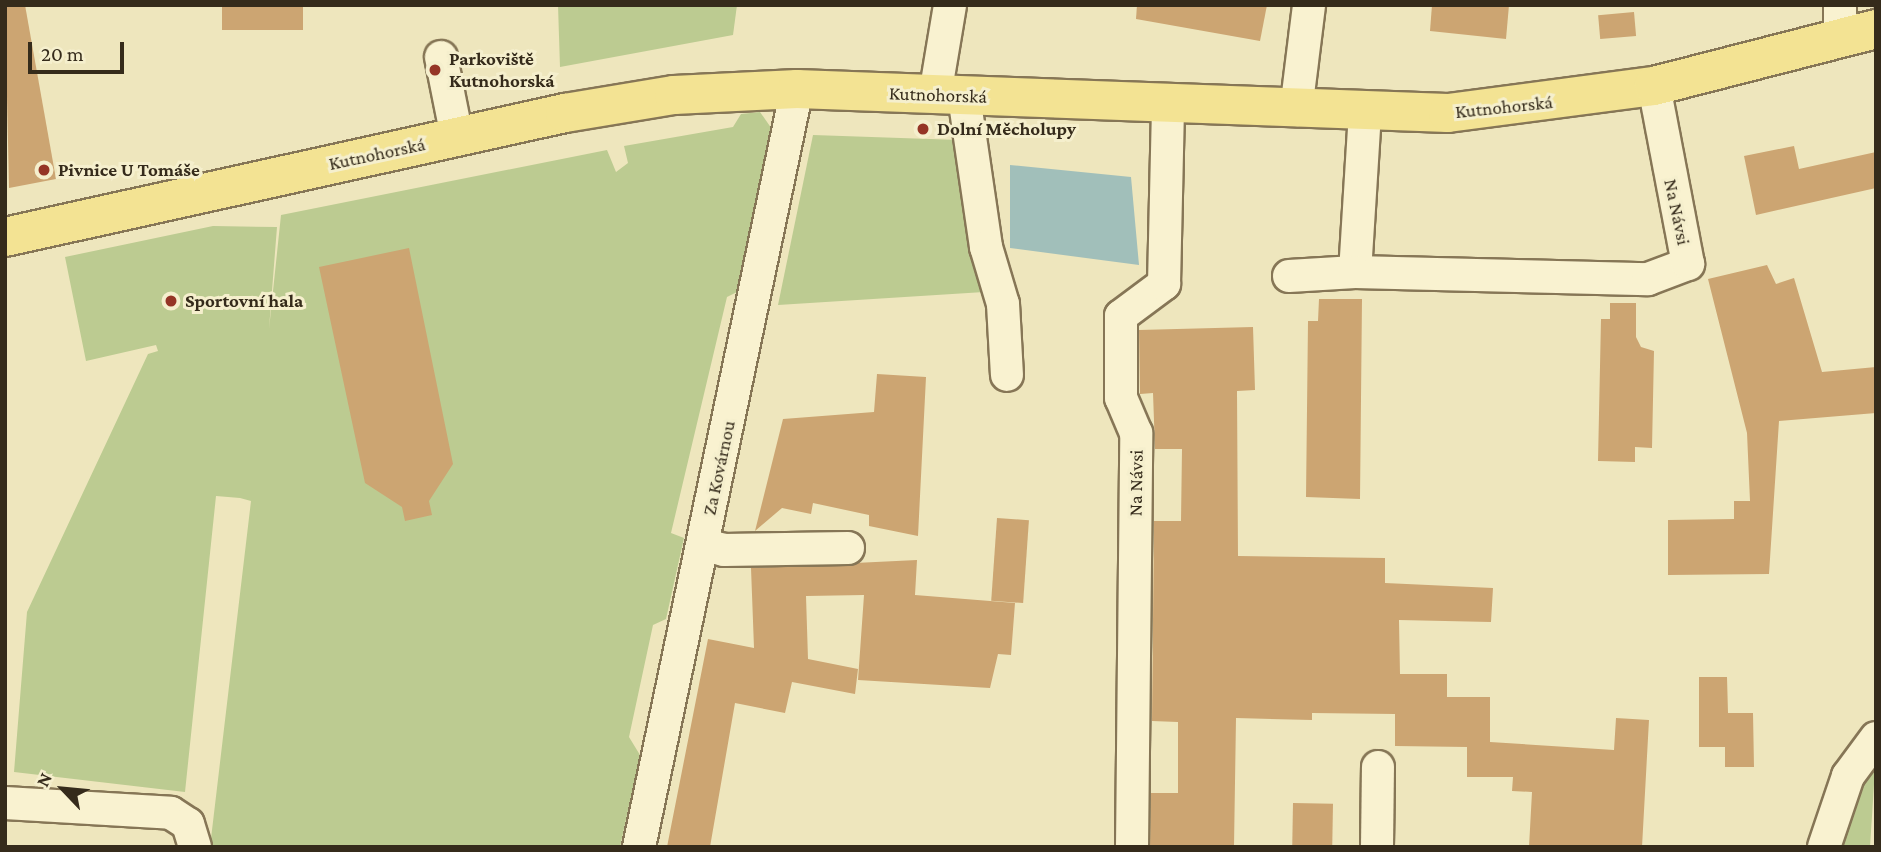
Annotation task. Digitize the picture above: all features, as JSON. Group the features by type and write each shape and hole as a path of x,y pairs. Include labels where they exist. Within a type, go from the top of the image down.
{"main road":[{"name":"Kutnohorská","path":"5,237 457,136 662,97 797,89 1366,113 1474,111 1654,86 1852,24"}],"street":[{"path":"950,5 950,96 986,247 1003,304 1007,375"},
{"path":"1296,110 1308,5"},
{"path":"441,57 457,136"},
{"name":"Na Návsi","path":"1355,272 1580,281 1648,279 1688,264 1654,86"},
{"name":"Za Kovárnou","path":"639,847 797,89"},
{"name":"Na Návsi","path":"1132,847 1136,433 1121,398 1121,316 1164,284 1168,105"},
{"path":"1289,275 1355,272 1366,113"},
{"path":"703,545 724,550 848,548"},
{"path":"1824,847 1848,776 1876,738"},
{"path":"1377,847 1378,767"},
{"path":"5,803 171,813 194,840"}],"green space":[{"path":"558,5 737,5 733,35 560,67"},
{"path":"760,112 774,132 743,289 727,297 671,533 684,538 666,619 653,625 629,737 640,755 620,847 210,847 251,501 240,498 216,496 185,792 14,772 27,612 148,354 158,351 156,345 86,361 65,257 213,226 277,227 269,329 281,215 607,150 616,172 628,163 624,146 733,127 741,114"},
{"path":"813,135 959,140 984,292 778,305"},
{"path":"1876,753 1870,847 1842,847 1849,788"}],"water":[{"path":"1010,165 1131,177 1139,265 1010,248"}],"building":[{"path":"5,5 25,5 56,179 9,188"},
{"path":"222,5 303,5 303,30 222,30"},
{"path":"1137,5 1267,5 1260,41 1136,19"},
{"path":"1432,5 1509,5 1506,39 1430,31"},
{"path":"1634,12 1636,36 1600,39 1598,15"},
{"path":"1794,146 1799,169 1876,152 1876,188 1756,215 1744,156"},
{"path":"409,248 453,464 429,501 432,515 405,521 402,507 365,483 319,267"},
{"path":"1767,265 1776,284 1794,278 1822,372 1876,367 1876,413 1779,421 1769,574 1668,575 1668,520 1734,519 1734,501 1750,501 1747,433 1708,279"},
{"path":"1319,299 1362,299 1360,499 1306,497 1308,321 1318,321"},
{"path":"1610,303 1636,303 1636,337 1641,347 1654,351 1652,448 1635,447 1635,462 1598,461 1601,319 1610,319"},
{"path":"1253,327 1255,390 1237,391 1238,556 1385,558 1385,583 1493,588 1491,622 1399,620 1400,674 1447,674 1447,697 1490,697 1490,742 1614,750 1616,718 1649,720 1642,847 1529,847 1532,792 1512,791 1513,777 1467,777 1467,747 1395,746 1395,714 1312,713 1312,720 1236,718 1234,847 1150,847 1151,793 1178,793 1178,722 1152,721 1154,521 1181,521 1182,449 1155,449 1153,393 1140,394 1139,330"},
{"path":"877,374 926,377 918,536 869,526 869,515 813,503 811,514 782,508 755,531 783,419 874,412"},
{"path":"997,518 1029,520 1023,603 991,601"},
{"path":"917,560 915,595 1015,603 1011,655 998,654 990,688 858,680 864,595 806,596 808,659 858,669 855,694 792,682 785,713 735,703 710,847 667,847 708,639 754,648 751,568"},
{"path":"1699,677 1727,677 1728,713 1753,713 1754,767 1725,767 1725,747 1699,747"},
{"path":"1293,803 1333,804 1332,847 1292,847"}],"place":[{"name":"Parkoviště Kutnohorská","path":"435,70"},
{"name":"Dolní Měcholupy","path":"923,129"},
{"name":"Pivnice U Tomáše","path":"44,170"},
{"name":"Sportovní hala","path":"171,301"}]}
